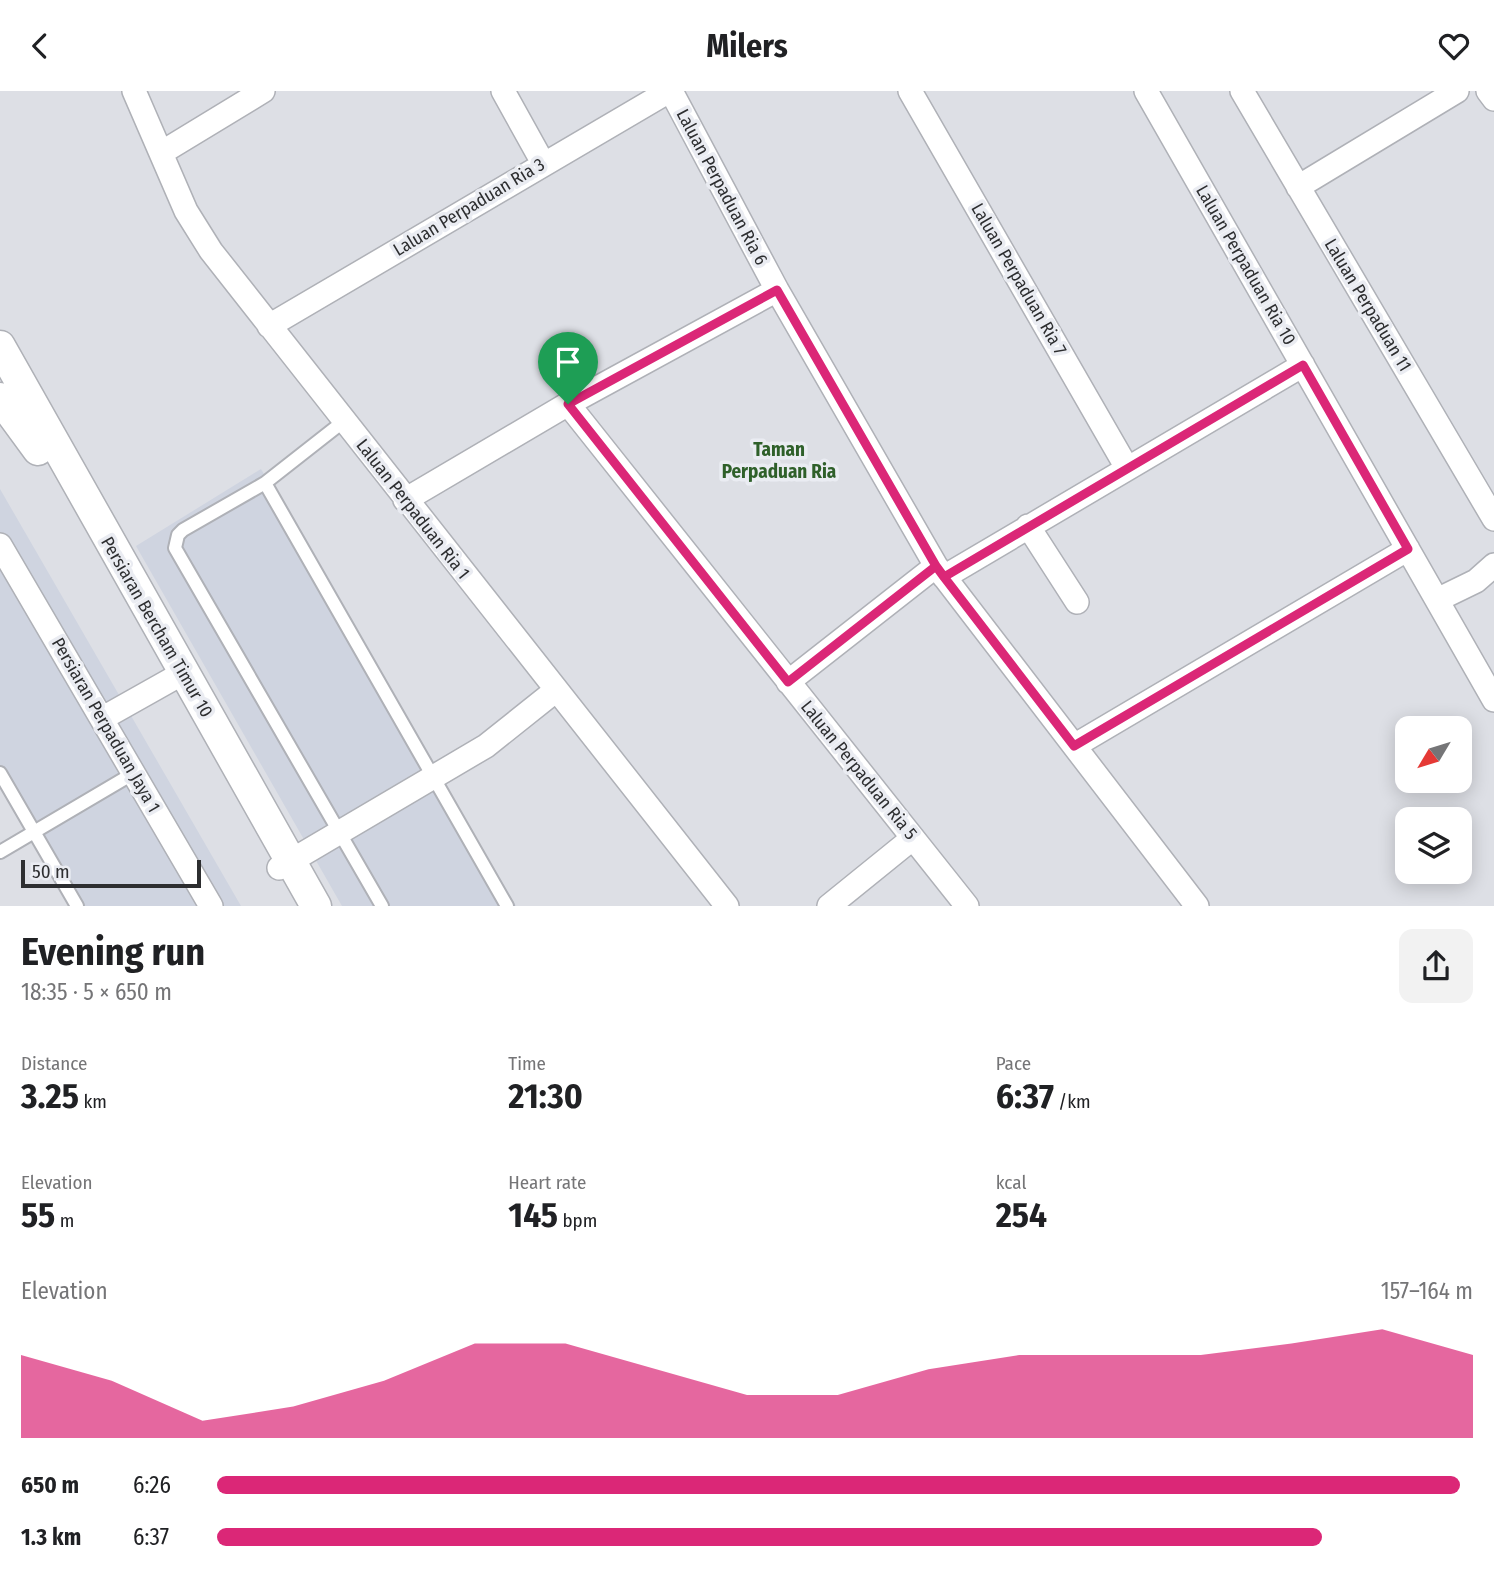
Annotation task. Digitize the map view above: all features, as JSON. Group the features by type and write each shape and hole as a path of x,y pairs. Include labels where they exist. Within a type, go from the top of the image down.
{"street":[{"name":"Laluan Perpaduan Ria 1","path":"134,91 192,221 211,251 727,906"},
{"path":"161,153 263,91"},
{"path":"503,91 543,163"},
{"name":"Laluan Perpaduan Ria 3","path":"270,326 543,163 670,91"},
{"name":"Laluan Perpaduan Ria 6","path":"670,91 777,290 940,572 1197,906"},
{"name":"Laluan Perpaduan Ria 7","path":"910,91 1127,468"},
{"name":"Laluan Perpaduan Ria 10","path":"1146,91 1494,700"},
{"name":"Laluan Perpaduan 11","path":"1242,91 1494,519"},
{"path":"1298,187 1457,91"},
{"path":"1488,91 1494,99"},
{"path":"405,499 568,404 777,290"},
{"name":"Persiaran Bercham Timur 10","path":"2,364 40,453 177,677"},
{"name":"Persiaran Bercham Timur 10","path":"2,364 285,865 316,906"},
{"path":"788,682 940,572 1028,526 1303,365"},
{"path":"0,398 40,453"},
{"name":"Laluan Perpaduan Ria 5","path":"568,404 967,906"},
{"path":"1028,526 1077,602"},
{"name":"Persiaran Perpaduan Jaya 1","path":"0,545 211,906"},
{"path":"1074,746 1408,549"},
{"path":"1437,600 1476,580 1494,565"},
{"path":"103,718 177,677"},
{"path":"285,865 486,746 555,691"},
{"path":"829,906 913,838"},
{"name":"Persiaran Bercham Timur 10","path":"285,865 301,906"}],"lane":[{"path":"344,421 265,483 183,530 178,535 175,548 382,906"},
{"path":"265,483 507,906"},
{"path":"0,773 77,906"},
{"path":"0,852 33,830 134,773"}],"shaded area":[{"path":"261,469 516,906 342,906 136,546"},
{"path":"0,489 241,906 77,906 0,774"}],"district":[{"name":"Taman Perpaduan Ria","path":"779,460"}],"route":[{"path":"568,404 777,290 936,566 944,577 1074,746 1408,549 1303,365 944,577 936,566 788,682 568,404"}]}
